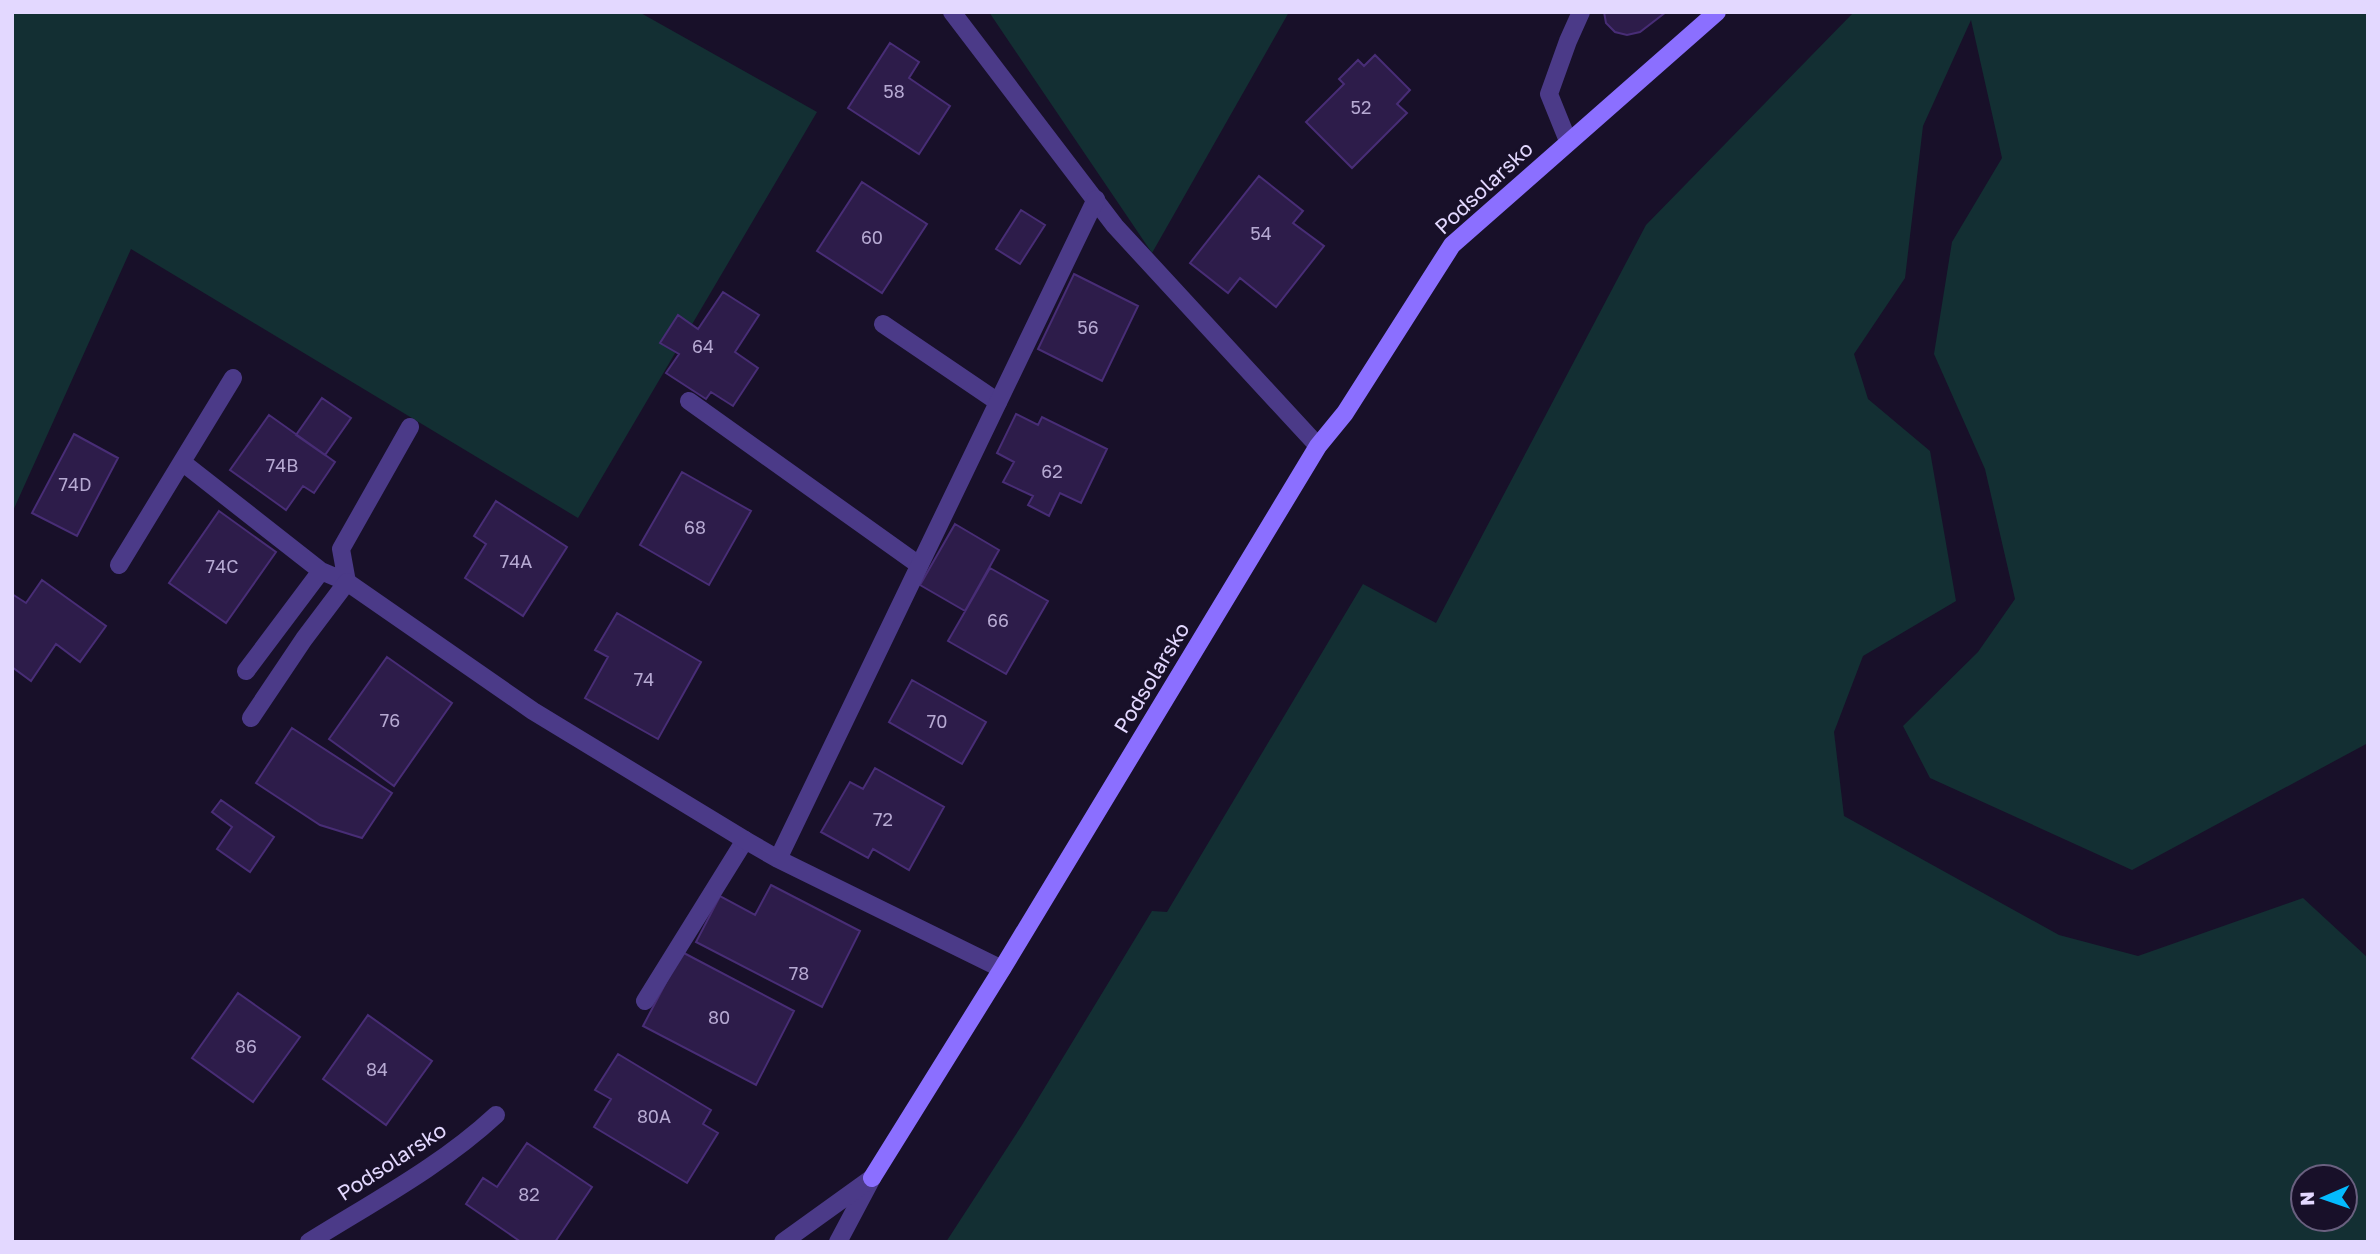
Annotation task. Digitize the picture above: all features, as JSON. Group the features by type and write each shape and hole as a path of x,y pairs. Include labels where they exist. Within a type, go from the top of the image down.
{"main road":[{"name":"Podsolarsko","path":"872,1178 1002,969 1318,446 1345,413 1452,245 1717,12"}],"street":[{"path":"952,12 1115,226 1318,446"},
{"path":"1568,141 1549,93 1581,12"},
{"path":"778,859 1096,199"},
{"path":"883,324 998,402"},
{"path":"119,565 233,378"},
{"path":"689,401 919,565"},
{"path":"251,718 304,639 347,582 341,549 410,427"},
{"path":"182,461 321,571 347,582 533,711 778,859 1002,969"},
{"path":"246,671 321,571"},
{"path":"645,1001 745,840"},
{"name":"Podsolarsko","path":"309,1242 445,1157 496,1115"},
{"path":"838,1242 872,1178"},
{"name":"Podsolarsko","path":"783,1242 872,1178"}],"green space":[{"path":"12,12 639,12 817,112 578,518 131,249 12,513"},
{"path":"989,12 1289,12 1152,253"},
{"path":"1854,12 2368,12 2368,743 2132,870 1930,778 1903,726 1978,652 2015,599 1985,469 1934,354 1952,242 2002,158 1971,20 1923,126 1905,278 1854,354 1868,399 1930,451 1956,601 1863,656 1834,732 1844,816 2059,935 2138,956 2303,898 2368,958 2368,1242 946,1242 1022,1125 1152,911 1167,912 1363,584 1436,623 1646,225"}],"building":[{"path":"1604,12 1666,12 1640,32 1627,35 1615,32 1606,23"},
{"path":"890,43 919,62 909,78 950,106 919,154 848,108"},
{"path":"1375,55 1410,90 1397,104 1407,113 1352,168 1306,122 1344,84 1339,79 1358,60 1364,66"},
{"path":"1259,176 1303,211 1293,223 1324,246 1276,307 1240,278 1228,293 1190,263"},
{"path":"862,182 927,224 882,293 817,251"},
{"path":"1021,210 1045,225 1020,264 996,249"},
{"path":"1074,274 1138,306 1102,381 1038,349"},
{"path":"723,292 759,315 735,352 758,368 733,406 711,392 706,399 666,373 679,354 660,343 678,315 698,329"},
{"path":"322,398 351,418 325,455 296,435"},
{"path":"1016,414 1038,425 1042,417 1107,449 1081,503 1060,493 1049,516 1028,505 1033,496 1003,482 1014,462 997,453"},
{"path":"269,415 335,462 314,493 303,486 286,510 230,470"},
{"path":"74,434 118,458 77,536 32,513"},
{"path":"682,472 751,511 709,585 640,545"},
{"path":"496,501 567,547 523,616 465,578 486,544 474,536"},
{"path":"219,511 276,552 226,623 169,583"},
{"path":"955,524 999,550 965,611 920,585"},
{"path":"990,568 1048,601 1006,674 948,641"},
{"path":"42,580 106,626 80,662 56,644 31,681 12,667 12,594 26,603"},
{"path":"617,613 701,662 658,739 585,698 608,657 595,650"},
{"path":"387,657 452,703 394,786 329,739"},
{"path":"912,680 986,722 962,764 889,722"},
{"path":"292,728 392,793 362,838 320,825 256,783"},
{"path":"875,768 944,807 909,870 873,849 868,858 821,832 850,782 863,789"},
{"path":"221,800 274,837 250,872 217,849 232,827 212,812"},
{"path":"771,885 860,931 822,1007 696,942 720,896 755,915"},
{"path":"682,952 794,1011 756,1085 643,1026"},
{"path":"238,993 300,1037 253,1102 192,1058"},
{"path":"368,1015 432,1061 386,1125 323,1079"},
{"path":"618,1054 711,1110 703,1124 718,1133 687,1183 594,1127 611,1099 595,1090"},
{"path":"527,1143 592,1187 555,1242 521,1242 466,1204 483,1178 497,1187"}]}
